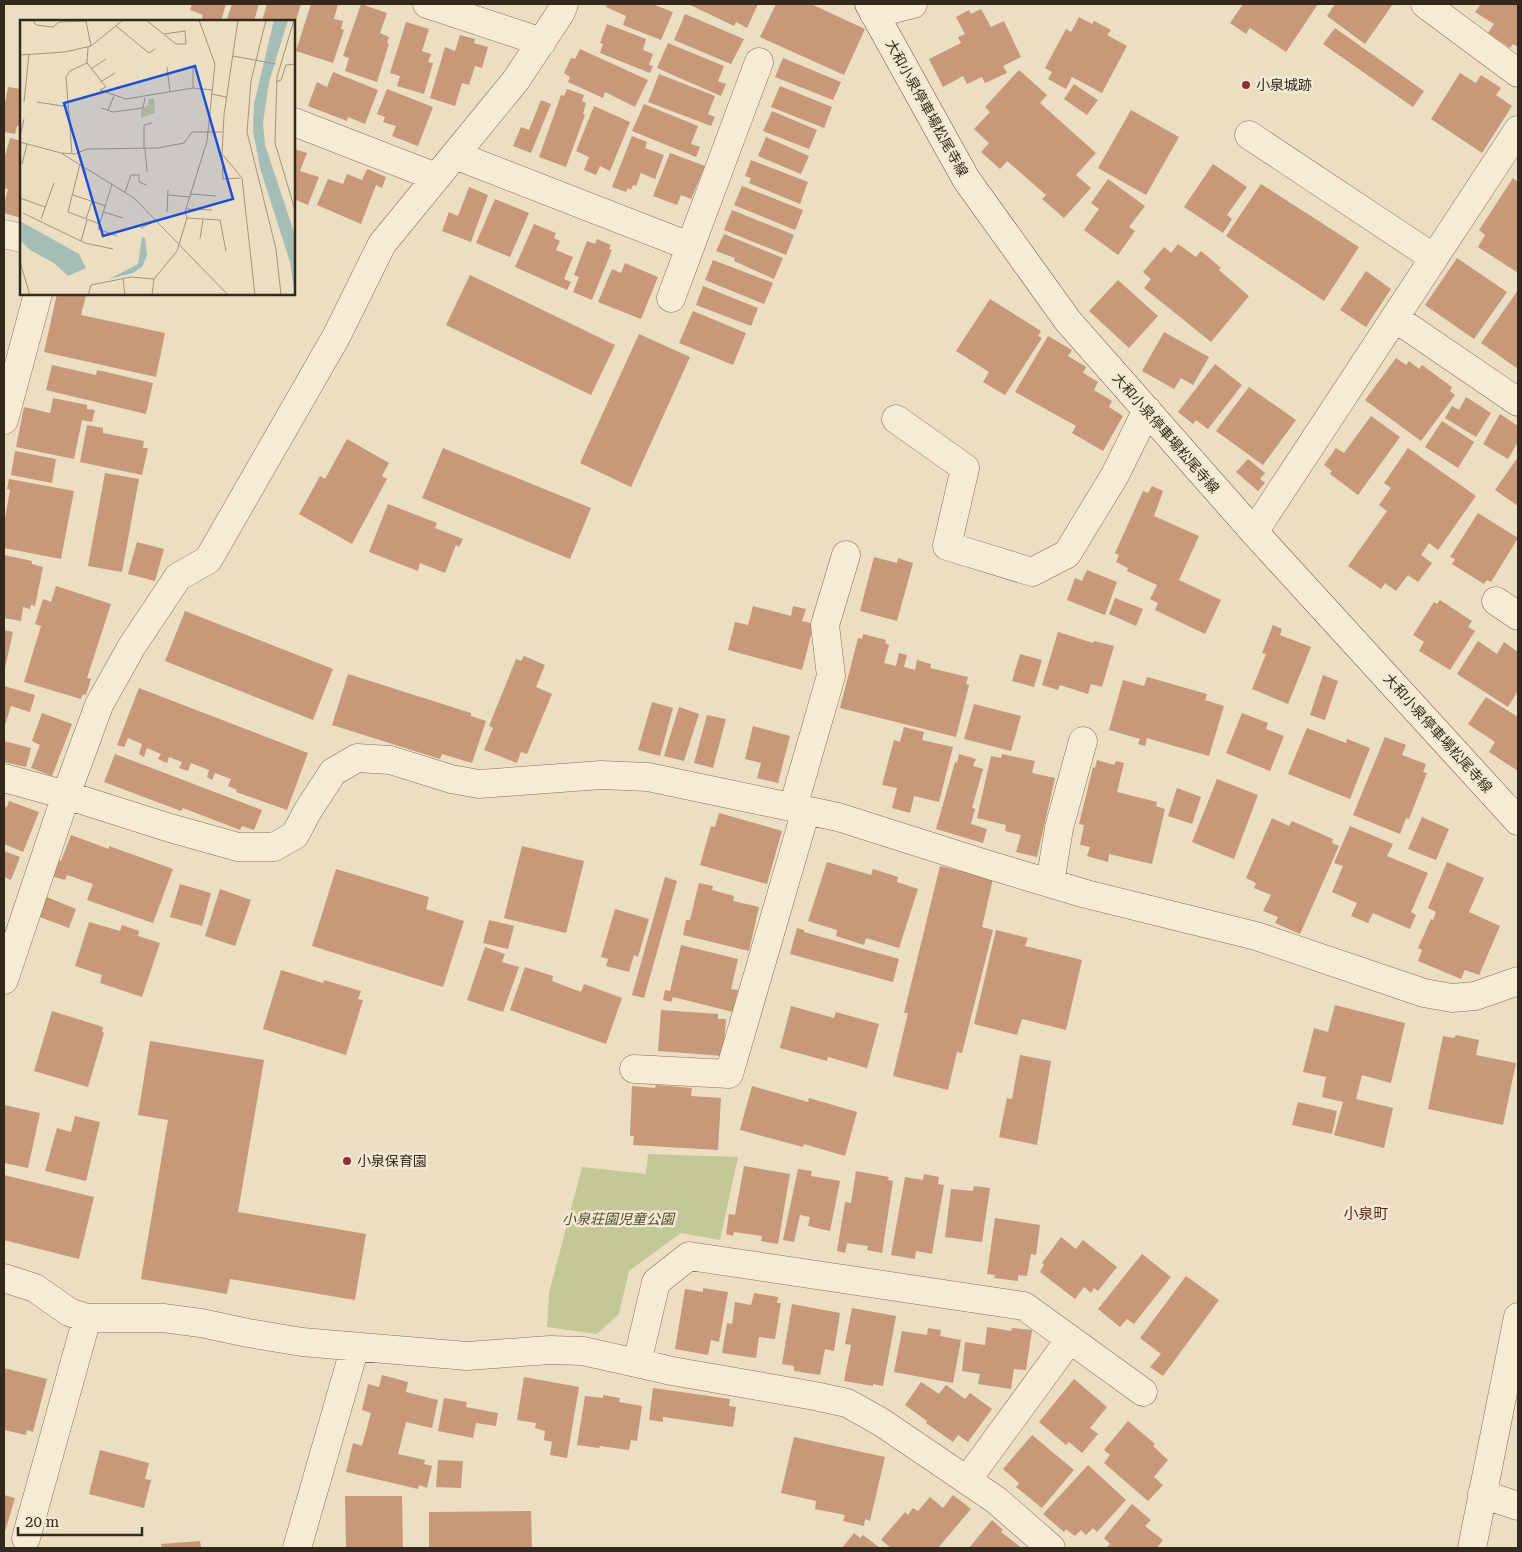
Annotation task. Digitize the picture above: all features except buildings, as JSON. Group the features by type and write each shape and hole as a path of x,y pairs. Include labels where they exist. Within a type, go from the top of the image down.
{"street":[{"path":"427,4 542,42"},
{"path":"4,980 66,795 99,705 132,646 178,577 208,560 336,337 382,244 516,80 542,42 564,4"},
{"path":"871,9 913,4"},
{"path":"1425,4 1518,73"},
{"name":"大和小泉停車場松尾寺線","path":"871,9 966,179 1068,321 1254,532 1518,821"},
{"path":"671,298 758,62"},
{"path":"295,122 436,177"},
{"path":"1249,136 1434,258"},
{"path":"1254,532 1434,258 1516,138"},
{"path":"455,155 689,246"},
{"path":"4,234 20,238"},
{"path":"4,420 38,295"},
{"path":"1395,318 1518,402"},
{"path":"896,419 965,468 947,546 1032,572 1067,554 1114,475 1147,410"},
{"path":"634,1069 729,1074 799,808 831,676 825,626 846,555"},
{"path":"1496,601 1518,616"},
{"path":"1050,884 1059,828 1083,742"},
{"path":"4,778 238,847 274,847 295,835 307,812 334,772 357,758 390,760 451,779 479,784 601,775 648,777 838,817 1050,884 1256,936 1424,993 1452,998 1475,996 1518,981"},
{"path":"637,1363 656,1282 689,1256 1024,1306 1143,1392"},
{"path":"4,1278 35,1288 68,1312 87,1318 163,1318 201,1323 302,1342 467,1356 550,1350 583,1351 682,1373 847,1403 881,1422 996,1500 1052,1548"},
{"path":"1472,1548 1518,1317"},
{"path":"26,1538 87,1318"},
{"path":"967,1480 1070,1339"},
{"path":"297,1548 356,1347"},
{"path":"1482,1494 1518,1506"}],"green space":[{"name":"小泉荘園児童公園","path":"648,1154 738,1157 720,1240 681,1233 629,1271 619,1314 597,1334 547,1327 549,1293 582,1167 646,1174"}],"place":[{"name":"小泉城跡","path":"1246,85"},
{"name":"小泉保育園","path":"347,1161"}],"district":[{"name":"小泉町","path":"1366,1214"}]}
